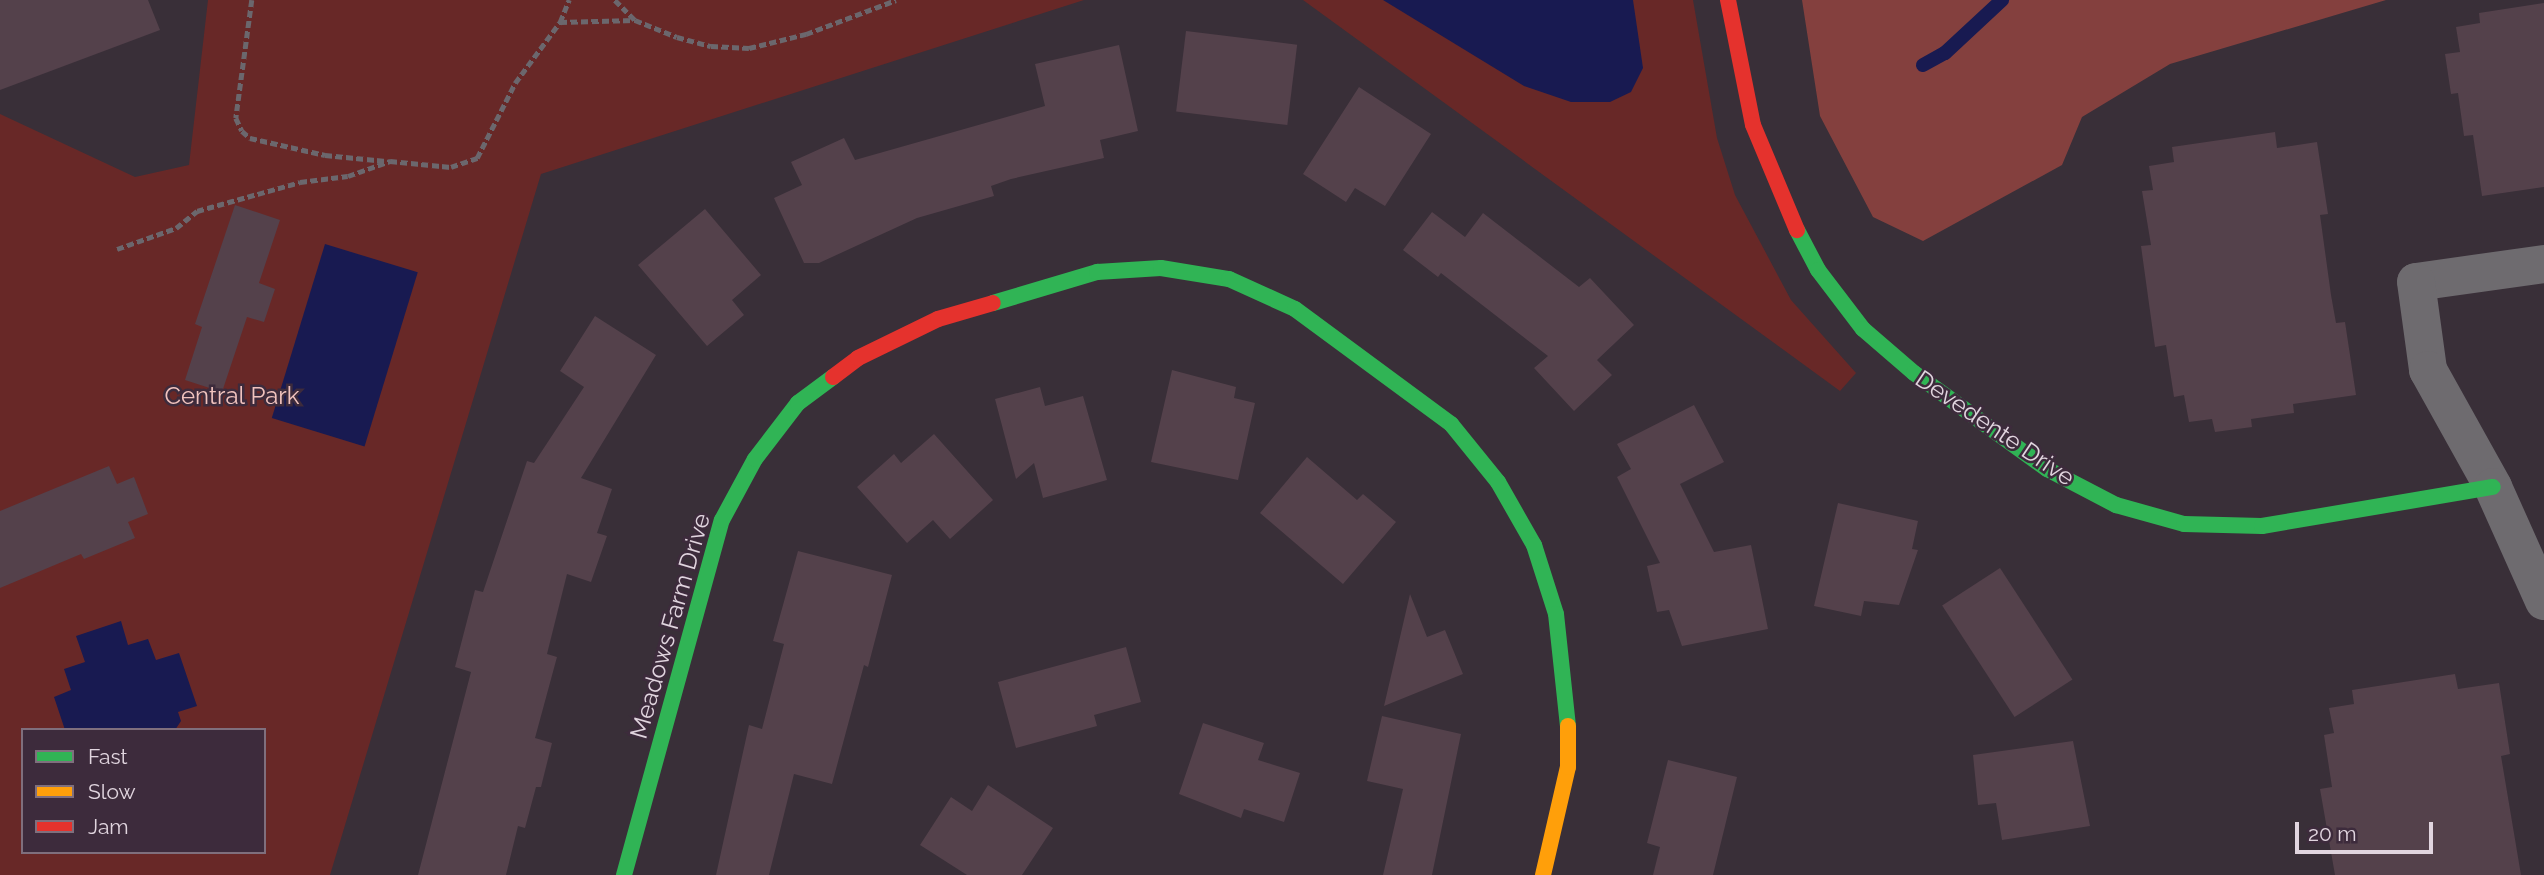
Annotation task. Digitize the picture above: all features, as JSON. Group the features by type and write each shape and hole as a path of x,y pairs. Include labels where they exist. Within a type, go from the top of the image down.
{"street":[{"name":"Devedente Drive","path":"1728,0 1753,125 1782,201 1818,270 1863,329 1914,373 2047,469 2116,505 2184,524 2262,526 2493,487"},
{"path":"2544,264 2416,282 2428,370 2493,487 2544,601"},
{"name":"Meadows Farm Drive","path":"624,875 722,520 755,459 798,403 858,358 938,319 1097,272 1161,268 1229,279 1295,309 1451,424 1498,482 1534,545 1556,614 1568,708 1568,767 1543,875"}],"path":[{"path":"251,0 236,118 242,131 250,138 326,155 451,167 477,158 514,83 560,22 569,0"},
{"path":"615,0 635,20"},
{"path":"560,22 635,20 711,47 749,48 806,34 896,0"},
{"path":"117,249 176,228 197,211 390,161"}],"green space":[{"name":"Central Park","path":"208,0 1084,0 541,174 330,875 0,875 0,114 135,177 189,165"},
{"path":"1303,0 1693,0 1717,138 1735,195 1791,300 1856,373 1840,391"}],"shaded area":[{"path":"1383,0 1633,0 1643,68 1631,92 1610,102 1571,102 1524,86"},
{"path":"1802,0 2386,0 2170,64 2082,117 2062,165 1923,241 1873,217 1820,116"},
{"path":"325,244 418,272 365,446 272,418"},
{"path":"121,621 128,645 148,639 156,660 179,653 197,706 178,712 181,721 176,728 64,728 54,697 71,690 64,669 85,662 76,636"}],"building":[{"path":"0,0 148,0 160,30 0,90"},
{"path":"2544,3 2544,187 2482,196 2473,135 2464,136 2458,93 2451,94 2445,54 2460,52 2456,27 2480,23 2479,13"},
{"path":"1186,31 1297,45 1287,125 1176,111"},
{"path":"1119,45 1138,131 1100,140 1104,158 991,186 994,196 917,218 819,263 804,263 774,198 802,185 791,162 844,138 855,160 1045,106 1035,64"},
{"path":"1359,87 1431,134 1385,206 1355,188 1346,202 1303,174"},
{"path":"2275,132 2277,148 2317,142 2328,214 2320,215 2331,295 2336,323 2345,322 2356,395 2293,404 2294,413 2251,419 2252,427 2215,432 2212,419 2189,422 2184,395 2174,397 2166,345 2155,347 2141,246 2151,245 2142,191 2153,190 2149,166 2174,162 2172,147"},
{"path":"235,205 280,220 259,283 275,289 264,322 247,317 222,392 185,380 202,327 195,324"},
{"path":"705,209 761,275 732,300 744,315 707,346 638,265"},
{"path":"1432,212 1465,237 1483,213 1579,287 1590,278 1634,325 1597,360 1612,375 1574,411 1534,368 1548,356 1441,273 1438,277 1403,250"},
{"path":"595,316 656,355 581,478 612,489 597,533 607,536 591,582 567,574 547,654 557,657 535,738 552,743 541,787 536,787 525,828 518,826 506,875 418,875 471,672 455,667 475,590 483,592 527,461 534,463 584,387 560,371"},
{"path":"1172,370 1236,387 1234,398 1255,403 1238,480 1151,462"},
{"path":"1040,387 1045,406 1083,396 1107,480 1043,498 1034,463 1016,479 995,399"},
{"path":"1694,405 1724,462 1680,484 1714,552 1751,545 1768,629 1682,646 1669,610 1657,612 1647,566 1660,563 1617,477 1631,469 1617,444"},
{"path":"934,434 993,500 950,539 933,520 907,543 857,487 894,454 901,463"},
{"path":"1307,457 1357,500 1363,494 1396,522 1343,584 1260,513"},
{"path":"109,466 117,484 134,477 148,514 128,522 135,538 84,559 81,554 0,588 0,511"},
{"path":"1838,503 1918,521 1912,549 1918,550 1899,605 1864,601 1861,616 1814,606"},
{"path":"798,551 892,575 868,667 864,665 832,784 794,774 769,875 716,875 749,725 762,729 784,644 773,641"},
{"path":"2000,568 2072,680 2015,717 1942,606"},
{"path":"1410,594 1427,637 1445,630 1463,674 1384,706"},
{"path":"1126,647 1141,702 1094,715 1097,726 1016,748 998,682"},
{"path":"2455,674 2458,689 2499,683 2510,754 2501,756 2521,875 2335,875 2320,789 2332,787 2324,735 2334,733 2329,708 2354,704 2352,690"},
{"path":"1382,716 1461,734 1432,875 1383,875 1403,789 1367,781"},
{"path":"1203,723 1264,743 1258,760 1300,773 1284,822 1244,809 1241,818 1179,794"},
{"path":"2073,741 2090,826 2002,840 1996,803 1978,805 1973,755"},
{"path":"1668,760 1737,777 1713,875 1653,875 1660,847 1647,843"},
{"path":"988,785 1053,828 1022,875 967,875 920,845 951,797 972,811"}],"waterway":[{"path":"1923,65 1945,53 2002,0"}],"traffic: fast":[{"path":"1797,230 1818,270 1863,329 1914,373 2047,469 2116,505 2184,524 2262,526 2493,487"},
{"path":"993,303 1097,272 1161,268 1229,279 1295,309 1451,424 1498,482 1534,545 1556,614 1568,726"},
{"path":"624,875 722,520 755,459 798,403 833,377"}],"traffic: slow":[{"path":"1543,875 1568,767 1568,726"}],"traffic: jam":[{"path":"1728,0 1753,125 1797,230"},
{"path":"833,377 858,358 938,319 993,303"}]}
